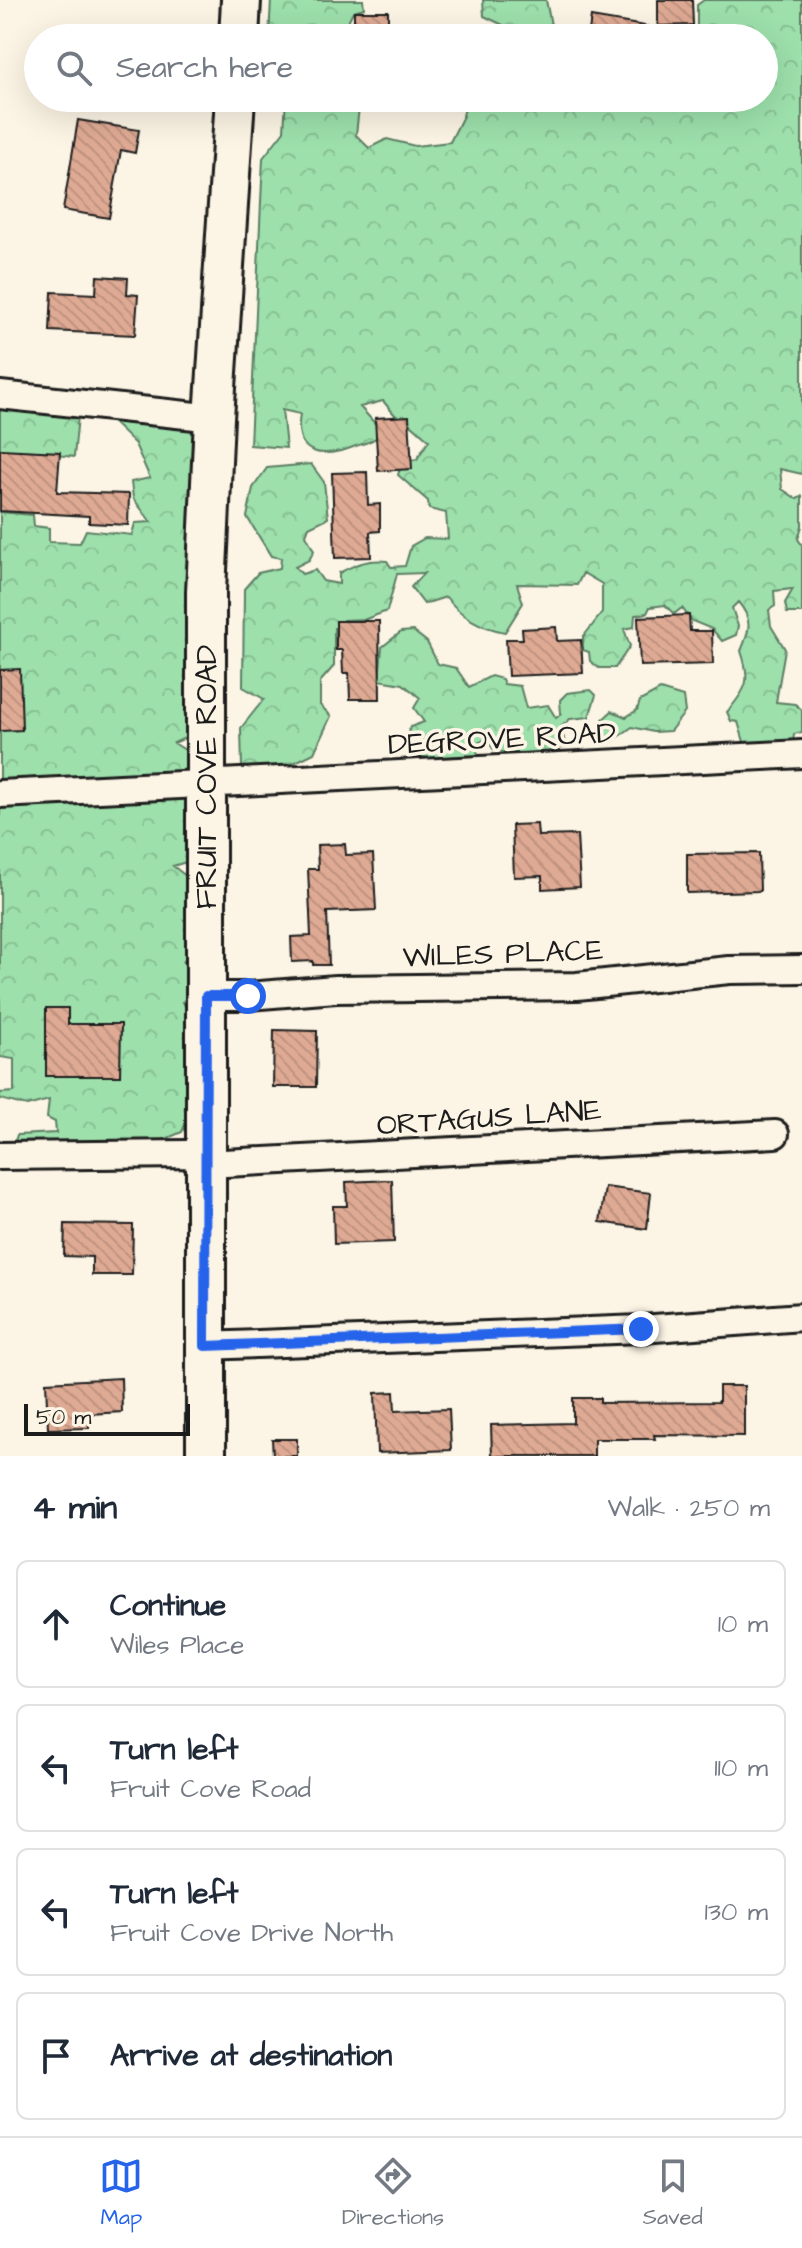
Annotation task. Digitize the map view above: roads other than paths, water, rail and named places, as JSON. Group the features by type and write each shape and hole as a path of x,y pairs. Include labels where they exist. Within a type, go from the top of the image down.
{"street":[{"path":"240,24 241,0"},
{"name":"FRUIT COVE ROAD","path":"206,1456 206,592 234,112"},
{"path":"0,395 214,418"},
{"name":"DEGROVE ROAD","path":"0,794 802,754"},
{"name":"WILES PLACE","path":"206,996 336,989 577,986 729,970 802,969"},
{"name":"ORTAGUS LANE","path":"0,1156 188,1154 206,1164 775,1134"},
{"path":"205,1346 625,1330 802,1317"}]}
